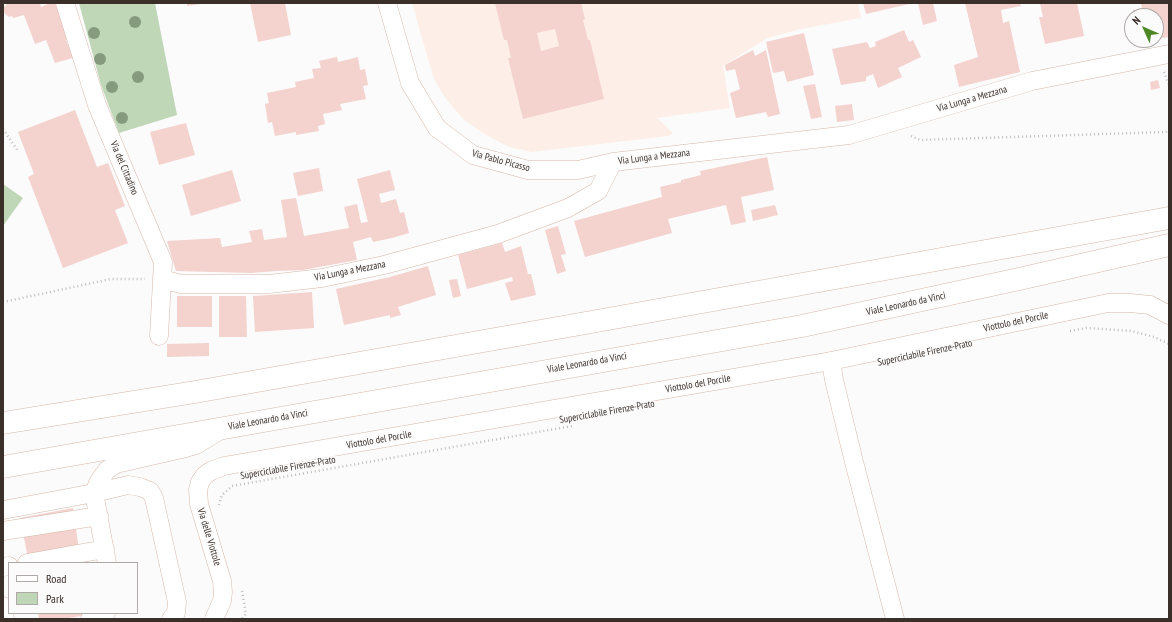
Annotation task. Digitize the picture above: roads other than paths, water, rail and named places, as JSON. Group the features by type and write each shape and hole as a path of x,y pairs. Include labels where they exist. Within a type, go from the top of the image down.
{"highway":[{"path":"3,423 202,390 1169,218"},
{"name":"Viale Leonardo da Vinci","path":"3,467 802,326 1169,245"}],"street":[{"name":"Via del Cittadino","path":"65,3 97,105 163,262 159,336"},
{"name":"Via Pablo Picasso","path":"387,3 410,83 437,128 473,155 528,170 578,170 613,162"},
{"name":"Via Lunga a Mezzana","path":"162,279 181,284 269,284 322,278 384,265 498,234 568,208 598,191 613,162 849,134 1032,81 1163,55"},
{"name":"Viottolo del Porcile","path":"224,466 831,361 1108,303 1150,305 1169,315"},
{"path":"831,361 854,462 895,619"},
{"path":"38,562 106,556 94,493 99,481 107,470 116,464 196,445 226,427"},
{"name":"Via delle Viottole","path":"216,618 222,601 222,581 199,504 198,490 200,482 205,475 211,470 224,466"},
{"path":"3,510 128,485 140,487 150,491 154,498 177,602 176,613 171,619"},
{"path":"3,531 99,516"},
{"path":"3,606 5,619"},
{"path":"90,619 103,614"}]}
